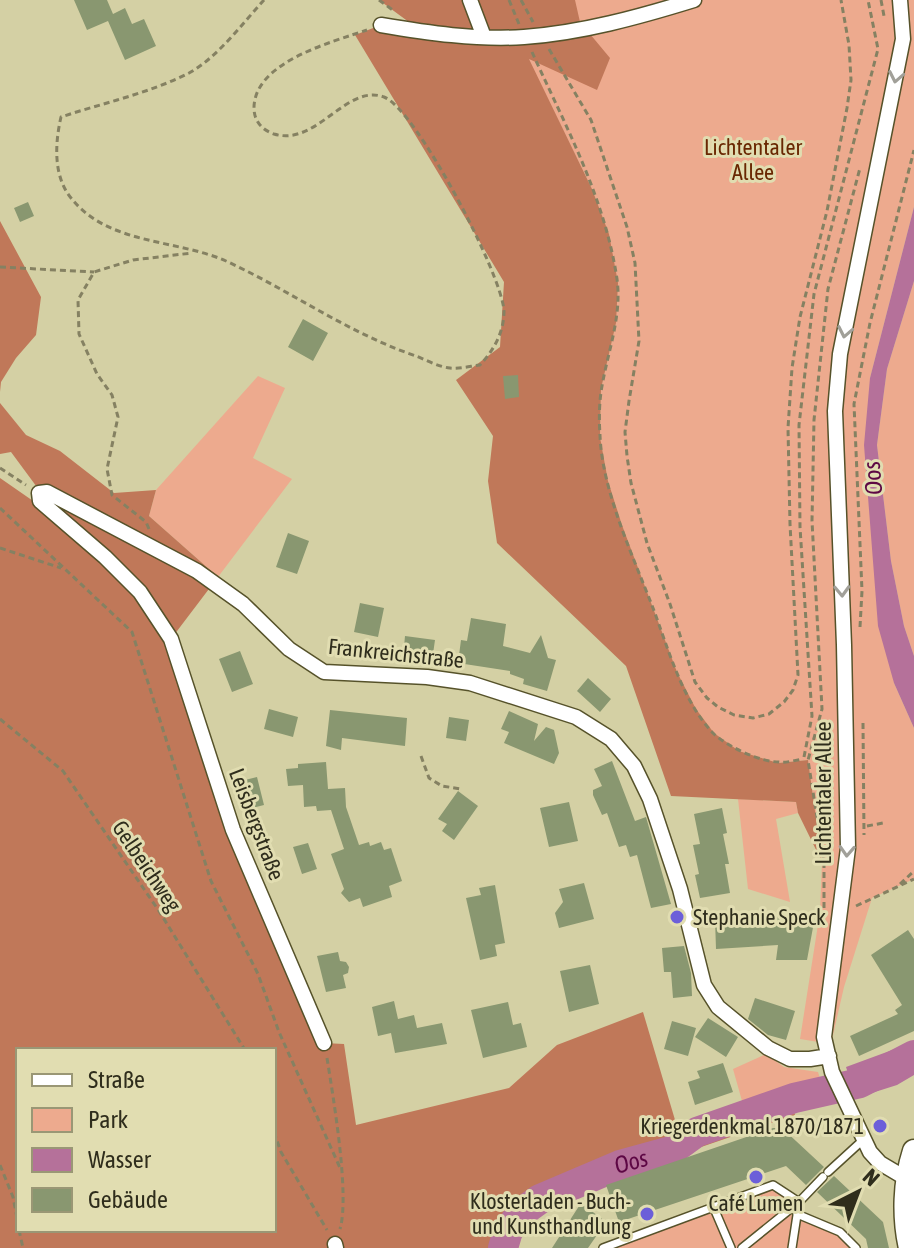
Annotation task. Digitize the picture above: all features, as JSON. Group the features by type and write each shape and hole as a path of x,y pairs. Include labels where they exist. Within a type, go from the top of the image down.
{"main road":[{"path":"910,1248 906,1228 907,1179 914,1151"}],"street":[{"path":"470,0 484,37"},
{"path":"381,25 423,32 525,37 629,20 694,0"},
{"name":"Lichtentaler Allee","path":"900,0 903,39 840,354 835,411 848,848 824,1037 832,1072 863,1140 880,1163 907,1179"},
{"name":"Frankreichstraße","path":"39,493 47,492 197,571 243,604 289,649 324,672 427,677 470,683 576,717 611,739 634,766 650,799 680,889 704,985 718,1007 768,1048 790,1059 829,1056"},
{"name":"Leisbergstraße","path":"39,493 40,501 140,592 171,639 233,830 324,1043"}],"lane":[{"path":"742,1248 799,1202 863,1140"},
{"path":"603,1248 773,1185 799,1202"},
{"path":"792,1248 799,1202"},
{"path":"713,1206 731,1248"},
{"path":"797,1214 840,1232 856,1248"}],"path":[{"path":"264,0 213,54 190,72 149,89 61,117 55,142 58,168 69,197 90,217 119,232 222,259 270,282 356,333 451,368 480,365 492,352 500,336 504,312 500,292 479,238 424,143 386,97 357,97 328,119 298,135 281,136 264,131 254,116 254,98 265,79 278,69 307,51 381,25"},
{"path":"509,0 565,120 609,234 618,283 616,323 601,389 600,437 617,510 677,672 696,709 714,733 739,751 778,763 803,759"},
{"path":"521,0 591,120 627,227 635,263 639,341 625,432 631,483 647,543 695,682 718,707 734,715 753,718 769,714 784,702 793,690 798,675 788,428 792,368 800,317 827,211 851,80 841,0"},
{"path":"860,636 862,591 854,404 870,323 914,150"},
{"path":"0,267 94,272 133,260 196,252"},
{"path":"94,272 78,300 79,334 97,374 112,395 118,417 107,469 112,495 146,522 150,531 146,543"},
{"path":"0,468 17,479"},
{"path":"0,508 132,632 211,881 258,974 279,1032 341,1170"},
{"path":"0,548 65,569"},
{"path":"862,715 864,840"},
{"name":"Gelbeichweg","path":"0,719 63,771 159,911 244,1048"},
{"path":"421,756 429,778 442,786 461,789"},
{"path":"899,886 912,873"},
{"path":"854,894 852,908 914,879"},
{"path":"324,1043 341,1170 343,1216"},
{"path":"276,1138 281,1152 335,1246"},
{"path":"0,1165 16,1213"}],"green space":[{"name":"Lichtentaler Allee","path":"504,0 914,0 914,207 870,378 894,683 914,728 914,879 872,898 844,987 831,1044 800,1039 820,912 822,862 808,760 778,763 739,751 714,733 696,709 677,672 622,525 608,481 600,437 601,389 616,323 609,234 592,189 517,37"},
{"path":"914,281 914,656 904,626 891,561 877,445 887,369"},
{"path":"258,376 285,388 253,458 292,479 218,577 149,516 156,490"},
{"path":"738,799 796,802 798,813 776,819 790,902 748,889"},
{"path":"766,1054 784,1067 818,1072 821,1082 744,1108 733,1069"},
{"path":"774,1186 792,1196 797,1214 840,1232 856,1248 611,1248"}],"shaded area":[{"path":"379,0 575,0 580,22 610,58 597,90 529,59 592,189 609,234 618,283 616,323 601,389 600,437 608,481 677,672 696,709 714,733 739,751 778,763 808,760 822,862 798,813 796,802 671,796 626,666 497,543 488,481 493,436 456,380 500,347 504,282 355,35 381,25 421,31"},
{"path":"0,221 41,297 36,335 16,358 1,382 0,392"},
{"path":"0,403 26,435 60,451 114,493 156,490 149,516 218,577 171,639 189,700 324,1043 344,1044 356,1125 509,1088 557,1045 643,1012 678,1130 789,1094 795,1115 555,1197 520,1224 510,1248 0,1248 0,478 62,521 11,452 0,454"}],"water":[{"path":"914,207 914,281 887,369 877,445 891,561 904,626 914,656 914,728 894,683 878,626 864,445 870,378"},
{"path":"914,1042 914,1075 897,1085 856,1098 846,1067"}],"building":[{"path":"74,0 107,0 113,14 125,8 132,24 144,19 156,46 125,60 108,21 87,30"},
{"path":"28,202 34,216 20,222 14,208"},
{"path":"303,319 328,333 313,361 288,347"},
{"path":"518,375 519,397 505,399 503,376"},
{"path":"288,533 309,541 297,574 276,567"},
{"path":"360,603 384,608 378,637 354,632"},
{"path":"471,618 506,624 503,646 530,653 541,635 548,658 556,660 547,691 523,684 524,679 510,674 510,671 458,663 461,640 467,641"},
{"path":"405,636 435,640 432,661 403,658"},
{"path":"240,651 253,684 232,692 219,659"},
{"path":"588,678 611,699 600,712 577,691"},
{"path":"269,709 298,717 293,737 264,729"},
{"path":"330,710 407,718 405,746 342,738 341,750 326,746"},
{"path":"509,711 538,724 534,741 546,727 554,730 559,753 554,764 504,743 509,732 501,729"},
{"path":"449,717 469,720 466,741 446,738"},
{"path":"612,761 635,821 646,817 671,904 651,908 637,855 630,857 626,845 619,847 607,813 602,815 593,795 593,790 602,786 594,769"},
{"path":"326,762 328,789 345,788 346,807 359,845 369,842 370,846 381,842 384,850 391,848 402,881 389,886 392,897 363,907 360,898 349,902 341,893 344,889 331,854 344,849 331,810 317,811 316,806 304,807 303,785 288,786 286,769 298,768 298,764"},
{"path":"257,777 264,805 248,809 241,781"},
{"path":"458,791 478,806 454,840 442,831 447,824 438,819"},
{"path":"569,802 578,841 549,847 540,808"},
{"path":"722,808 727,833 723,834 729,864 725,864 730,893 700,898 693,845 700,844 694,814"},
{"path":"308,843 317,869 302,874 293,847"},
{"path":"584,883 594,919 559,928 555,913 563,902 559,889"},
{"path":"495,885 505,943 495,945 497,956 480,960 466,898 481,895 479,888"},
{"path":"777,915 814,922 807,960 776,960 778,945 716,949 715,919"},
{"path":"908,930 914,939 914,1031 859,1056 850,1036 898,1014 895,1010 902,1005 871,955"},
{"path":"684,946 691,973 692,996 673,998 671,972 664,972 662,948"},
{"path":"338,952 340,961 346,962 349,967 348,973 343,975 346,988 326,992 317,956"},
{"path":"590,965 599,1004 569,1012 560,971"},
{"path":"755,998 795,1011 786,1040 768,1035 748,1019"},
{"path":"394,1001 398,1019 414,1015 417,1028 442,1023 447,1044 395,1053 391,1033 378,1036 372,1007"},
{"path":"508,1002 513,1025 521,1023 527,1047 483,1058 471,1010"},
{"path":"708,1018 738,1037 726,1057 695,1037"},
{"path":"672,1021 696,1028 688,1056 664,1049"},
{"path":"723,1063 733,1092 695,1105 688,1082 700,1078 697,1071"},
{"path":"773,1128 782,1128 824,1167 806,1185 786,1166 619,1222 606,1185"},
{"path":"834,1176 883,1222 889,1248 868,1248 866,1239 817,1192"},
{"path":"581,1203 606,1222 588,1248 552,1248"}],"waterway":[{"name":"Oos","path":"503,1248 508,1231 522,1212 540,1199 620,1165 671,1151 697,1132 794,1098 860,1083 914,1055"}],"place":[{"name":"Stephanie Speck","path":"677,917"},
{"name":"Kriegerdenkmal 1870/1871","path":"880,1126"},
{"name":"Café Lumen","path":"756,1177"},
{"name":"Klosterladen - Buch- und Kunsthandlung","path":"647,1214"}]}
